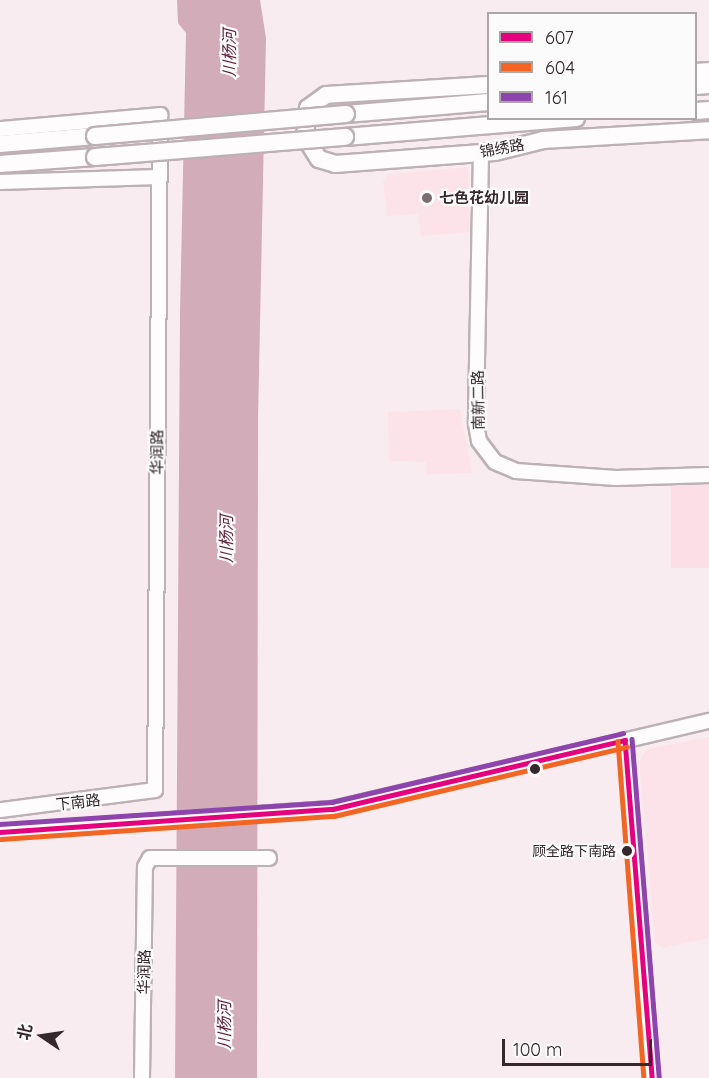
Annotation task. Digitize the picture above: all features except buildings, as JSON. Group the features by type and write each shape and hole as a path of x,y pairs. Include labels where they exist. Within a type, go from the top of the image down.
{"main road":[{"name":"锦绣路","path":"487,85 326,95 308,108 305,122 309,147 320,159 335,164 481,153 543,140 709,130"},
{"path":"0,144 487,102"},
{"name":"锦绣路","path":"0,164 552,120"}],"street":[{"name":"华润路","path":"0,129 160,115 155,790"},
{"name":"南新二路","path":"481,153 476,424 479,441 495,462 516,471 616,478 709,475"},
{"path":"0,182 159,177"},
{"name":"下南路","path":"0,832 311,812 375,801 709,721"},
{"path":"625,740 652,1078"},
{"name":"下南路","path":"0,810 155,790"},
{"name":"华润路","path":"142,1078 145,867 150,858 269,858"}],"shaded area":[{"name":"七色花幼儿园","path":"468,167 470,232 421,236 418,214 387,216 383,181 388,174"},
{"path":"460,409 472,473 427,474 426,462 389,461 388,412"},
{"path":"671,483 709,483 709,568 671,568"},
{"path":"709,737 709,938 663,948 655,942 639,762 647,749"}],"water":[{"name":"川杨河","path":"177,0 260,0 266,38 258,419 257,1078 175,1078 180,312 186,33 178,23"}],"transit line":[{"name":"161","path":"0,824 332,802 623,733"},
{"name":"161","path":"632,739 659,1077"},
{"name":"607","path":"625,740 652,1078"},
{"name":"607","path":"0,832 333,809 625,740"},
{"name":"604","path":"618,741 644,1078"},
{"name":"604","path":"1,839 334,816 627,747"}],"place":[{"name":"七色花幼儿园","path":"427,198"},
{"name":"顾全路下南路","path":"627,851"}]}
